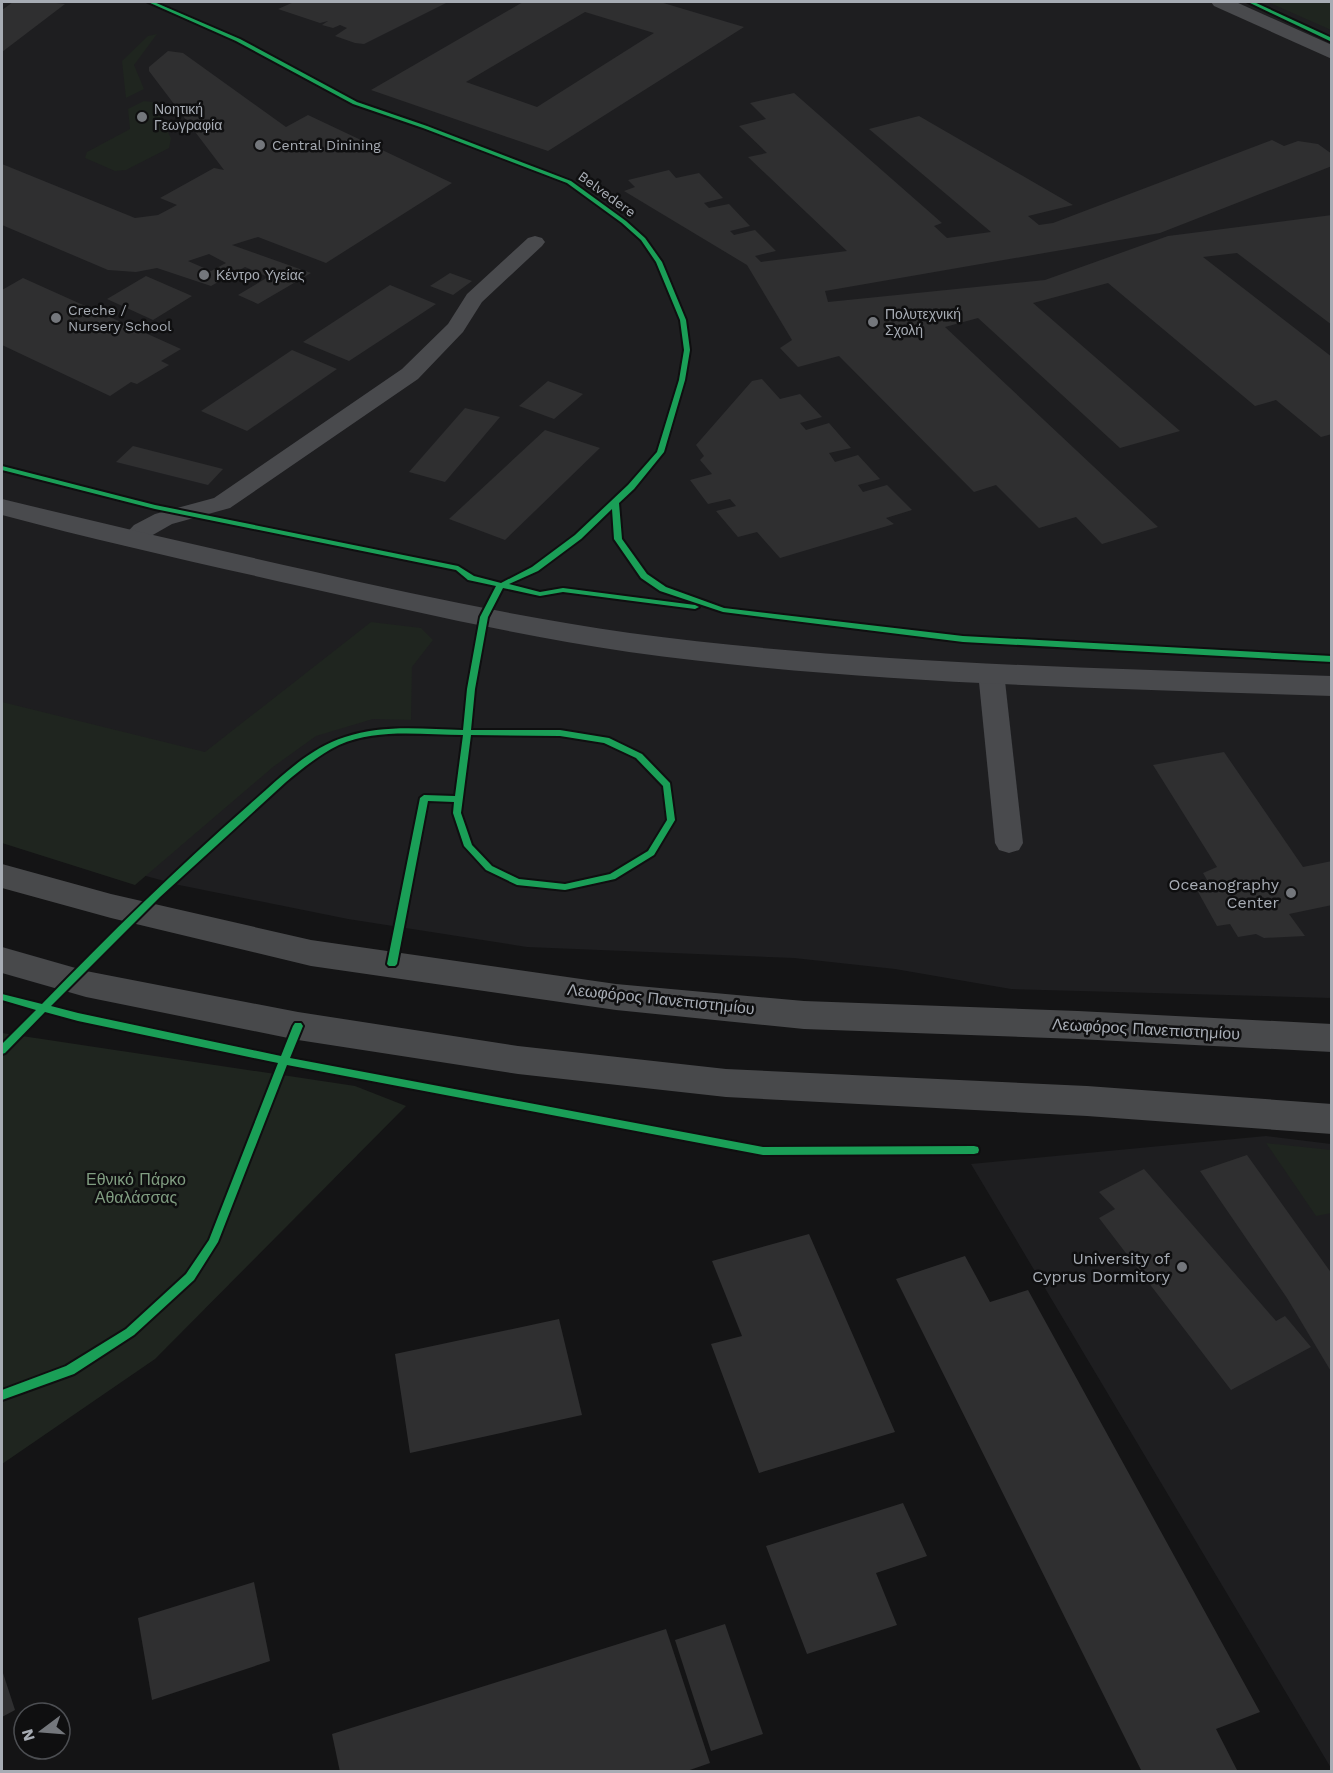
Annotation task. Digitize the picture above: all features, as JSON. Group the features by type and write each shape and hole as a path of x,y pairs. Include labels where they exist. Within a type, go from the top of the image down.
{"main road":[{"name":"Λεωφόρος Πανεπιστημίου","path":"2,876 111,906 311,953 616,997 804,1014 1332,1038"},
{"path":"2,960 86,984 275,1021 518,1060 726,1083 1087,1101 1332,1119"}],"street":[{"path":"1221,2 1332,53"},
{"path":"2,507 132,540 530,627 676,648 991,672 1117,679 1332,686"}],"lane":[{"path":"132,540 147,525 181,512 204,509 222,503 410,374 456,328 474,298 535,242"},
{"path":"991,672 1009,843"}],"shaded area":[{"path":"2,2 1331,2 1331,998 1011,989 895,969 794,958 527,947 348,919 179,885 2,837"},
{"path":"1266,1136 1331,1144 1331,1768 971,1164"}],"green space":[{"path":"1268,2 1331,2 1331,30"},
{"path":"157,34 134,65 144,89 126,98 122,61 148,36"},
{"path":"144,101 153,102 171,138 169,148 126,170 115,171 85,158 87,152 130,129 128,109"},
{"path":"371,622 421,628 433,640 412,667 411,720 373,719 316,736 273,767 135,885 2,843 2,702 205,752"},
{"name":"Εθνικό Πάρκο Αθαλάσσας","path":"2,1033 355,1086 406,1106 155,1359 2,1464"},
{"path":"1266,1143 1331,1150 1331,1213 1316,1216"}],"building":[{"path":"13,2 65,4 2,52 2,10"},
{"path":"294,2 448,2 364,44 335,36 347,28 340,25 333,28 322,25 328,21 320,23 278,9"},
{"path":"523,2 660,2 744,27 548,151 371,90","holes":["585,12 654,33 537,107 466,82"]},
{"name":"Central Dinining","path":"168,51 183,53 286,127 308,115 452,183 326,263 258,237 232,245 311,273 258,304 238,295 268,277 245,267 211,286 157,268 136,272 108,270 2,225 2,164 135,218 158,215 177,205 160,198 214,168 224,170 149,71 149,67","holes":["209,254 226,263 211,271 188,261"]},
{"name":"Πολυτεχνική Σχολή","path":"794,93 942,223 934,226 947,238 991,232 869,129 919,116 1073,205 1028,216 1039,225 1053,223 1272,140 1284,146 1298,141 1318,144 1332,154 1332,166 1160,233 825,291 828,302 1045,280 1168,236 1332,215 1332,325 1237,253 1203,257 1332,357 1332,434 1321,437 1276,400 1255,406 1108,283 1033,303 1180,431 1120,448 978,318 945,327 1158,527 1102,544 1076,517 1039,528 996,485 974,492 839,356 798,367 780,348 792,340 747,265 624,191 635,187 628,180 669,170 676,178 699,173 723,198 704,203 709,208 729,204 750,226 730,231 734,235 755,230 776,251 755,256 761,262 847,251 748,157 767,153 739,126 766,119 750,103"},
{"path":"450,273 472,281 453,295 430,286"},
{"path":"146,276 192,296 153,320 107,299"},
{"name":"Creche / Nursery School","path":"23,278 181,349 161,361 169,365 137,384 131,382 110,396 2,345 2,290"},
{"path":"390,285 436,304 349,361 303,342"},
{"path":"292,350 337,369 247,431 201,411"},
{"path":"762,379 780,399 800,394 822,417 800,423 806,430 829,423 851,448 829,453 835,462 858,455 880,479 858,485 863,492 887,485 912,510 886,518 894,524 780,558 757,532 738,537 716,511 736,506 730,499 708,504 690,480 712,474 700,460 704,456 696,445 752,381"},
{"path":"548,381 583,394 554,419 519,406"},
{"path":"465,408 500,417 445,482 409,472"},
{"path":"545,430 600,448 505,540 449,519"},
{"path":"133,446 223,469 208,485 116,462"},
{"path":"1224,752 1303,867 1332,861 1332,905 1289,914 1305,936 1264,938 1256,934 1238,937 1230,924 1217,926 1197,890 1210,885 1203,873 1217,867 1153,765"},
{"path":"1247,1155 1332,1274 1332,1373 1287,1298 1200,1171"},
{"name":"University of Cyprus Dormitory","path":"1144,1169 1276,1321 1285,1316 1311,1347 1231,1390 1099,1218 1115,1209 1099,1192"},
{"path":"809,1234 895,1432 759,1473 711,1344 742,1336 712,1261"},
{"path":"965,1256 990,1302 1028,1290 1260,1712 1216,1729 1237,1770 1232,1772 1142,1772 896,1279"},
{"path":"559,1319 582,1415 410,1453 395,1354"},
{"path":"903,1503 927,1556 876,1573 897,1625 807,1654 766,1546"},
{"path":"254,1582 270,1661 152,1700 138,1618"},
{"path":"725,1624 763,1734 711,1751 675,1640"},
{"path":"666,1629 710,1763 684,1772 340,1772 332,1734"},
{"path":"2,1670 12,1701 12,1712 2,1717"}],"cycle path":[{"name":"Belvedere","path":"151,2 238,40 355,103 569,182 624,222 643,239 659,262 683,320 687,350 682,380 660,452 631,487 578,537 535,569 500,586"},
{"path":"1251,2 1332,40"},
{"path":"2,468 155,507 458,568 471,578 540,594 563,590 695,607"},
{"path":"615,502 618,539 644,576 663,589 723,610 963,639 1332,659"},
{"path":"2,1050 125,925 221,835 304,763 325,749 348,739 384,732 408,731 432,732 497,733 560,733 606,740 639,756 667,785 671,820 651,853 612,877 565,887 517,882 489,868 468,846 457,813 464,765 471,689 484,617 500,586"},
{"path":"392,964 424,798 459,799"},
{"path":"2,997 78,1017 285,1061 763,1151 974,1150"},
{"path":"2,1395 70,1370 130,1332 190,1277 213,1242 298,1026"}],"place":[{"name":"Νοητική Γεωγραφία","path":"142,117"},
{"name":"Central Dinining","path":"260,145"},
{"name":"Κέντρο Υγείας","path":"204,275"},
{"name":"Creche / Nursery School","path":"56,318"},
{"name":"Πολυτεχνική Σχολή","path":"873,322"},
{"name":"Oceanography Center","path":"1291,893"},
{"name":"University of Cyprus Dormitory","path":"1182,1267"}]}
